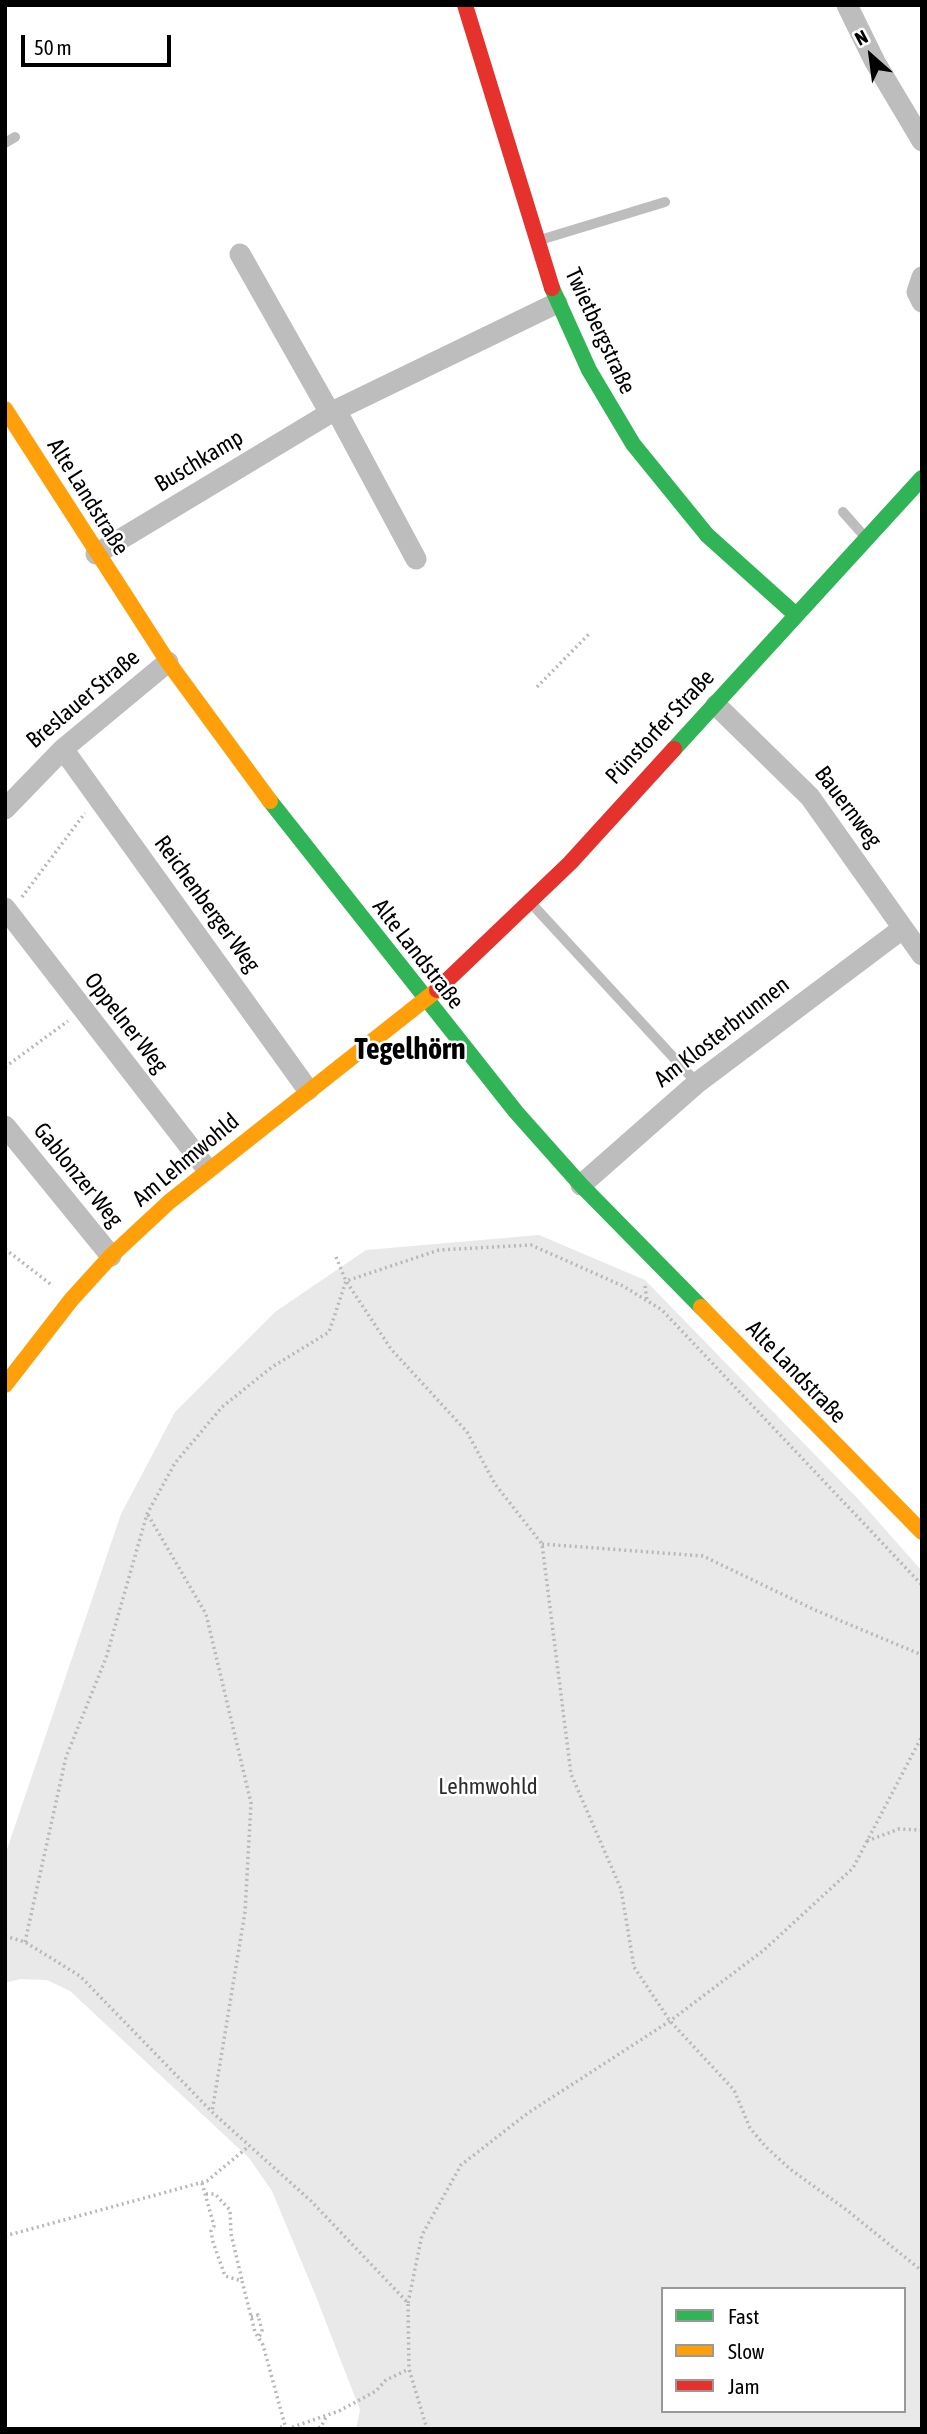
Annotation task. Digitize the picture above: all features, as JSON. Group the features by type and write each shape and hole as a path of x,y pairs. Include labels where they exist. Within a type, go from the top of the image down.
{"street":[{"name":"Twietbergstraße","path":"465,5 557,303 589,370 642,456 702,530 796,615"},
{"path":"847,5 875,62 922,141"},
{"path":"240,254 416,559"},
{"name":"Buschkamp","path":"96,554 333,412 557,303"},
{"name":"Alte Landstraße","path":"5,409 168,662 294,833 512,1115 580,1185 913,1509 922,1532"},
{"name":"Pünstorfer Straße","path":"425,1000 570,863 922,478"},
{"name":"Breslauer Straße","path":"5,809 63,748 168,662"},
{"name":"Bauernweg","path":"716,705 785,769 810,797 922,955"},
{"name":"Reichenberger Weg","path":"63,748 308,1090"},
{"name":"Oppelner Weg","path":"12,905 82,1011 207,1169"},
{"name":"Am Klosterbrunnen","path":"580,1185 697,1083 902,929"},
{"name":"Am Lehmwohld","path":"5,1385 71,1300 111,1256 207,1169 425,1000"},
{"name":"Gablonzer Weg","path":"5,1126 111,1256"}],"lane":[{"path":"537,240 665,202"},
{"path":"844,512 866,538"},
{"path":"530,902 697,1083"}],"path":[{"path":"537,687 589,634"},
{"path":"12,905 97,798"},
{"path":"5,1068 82,1011"},
{"path":"346,1282 439,1250 531,1245 623,1286 662,1310 922,1585"},
{"path":"5,1249 71,1300"},
{"path":"336,1257 346,1282 391,1349 467,1432 495,1484 542,1544 571,1773 621,1889 634,1967 670,2021 734,2090 750,2128 765,2146 790,2169 848,2211 922,2271"},
{"path":"25,1942 66,1757 106,1658 147,1514 175,1462 222,1407 272,1367 329,1332 346,1282"},
{"path":"147,1514 206,1614 251,1804 246,1912 212,2112"},
{"path":"542,1544 703,1556 815,1610 922,1655"},
{"path":"427,2429 409,2369 408,2303 422,2235 461,2165 528,2113 670,2021 774,1941 853,1868 922,1736"},
{"path":"867,1841 899,1829 922,1829"},
{"path":"5,1936 25,1942 79,1976 212,2112 310,2201 408,2303"},
{"path":"5,2236 202,2183 249,2146"},
{"path":"202,2183 214,2226 211,2231 225,2276 242,2281"},
{"path":"205,2194 218,2196 230,2210 231,2234 251,2317 286,2428"},
{"path":"251,2317 258,2315 262,2331 259,2337"},
{"path":"275,2429 326,2417 409,2369"},
{"path":"313,2429 321,2427 326,2417"}],"green space":[{"name":"Lehmwohld","path":"539,1235 645,1280 860,1501 922,1571 922,2429 356,2429 360,2410 315,2294 272,2191 249,2158 70,1991 47,1980 20,1979 5,1983 5,1855 121,1514 175,1412 275,1312 366,1250"}],"traffic: fast":[{"path":"552,288 589,370 633,444 707,535 796,615"},
{"path":"674,749 922,478"},
{"path":"270,801 516,1112 581,1185 701,1307"}],"traffic: slow":[{"path":"5,409 168,662 270,801"},
{"path":"5,1385 71,1300 111,1256 169,1202 437,990"},
{"path":"701,1307 922,1532"}],"traffic: jam":[{"path":"465,5 552,288"},
{"path":"437,990 570,863 674,749"}],"district":[{"name":"Tegelhörn","path":"410,1050"}]}
